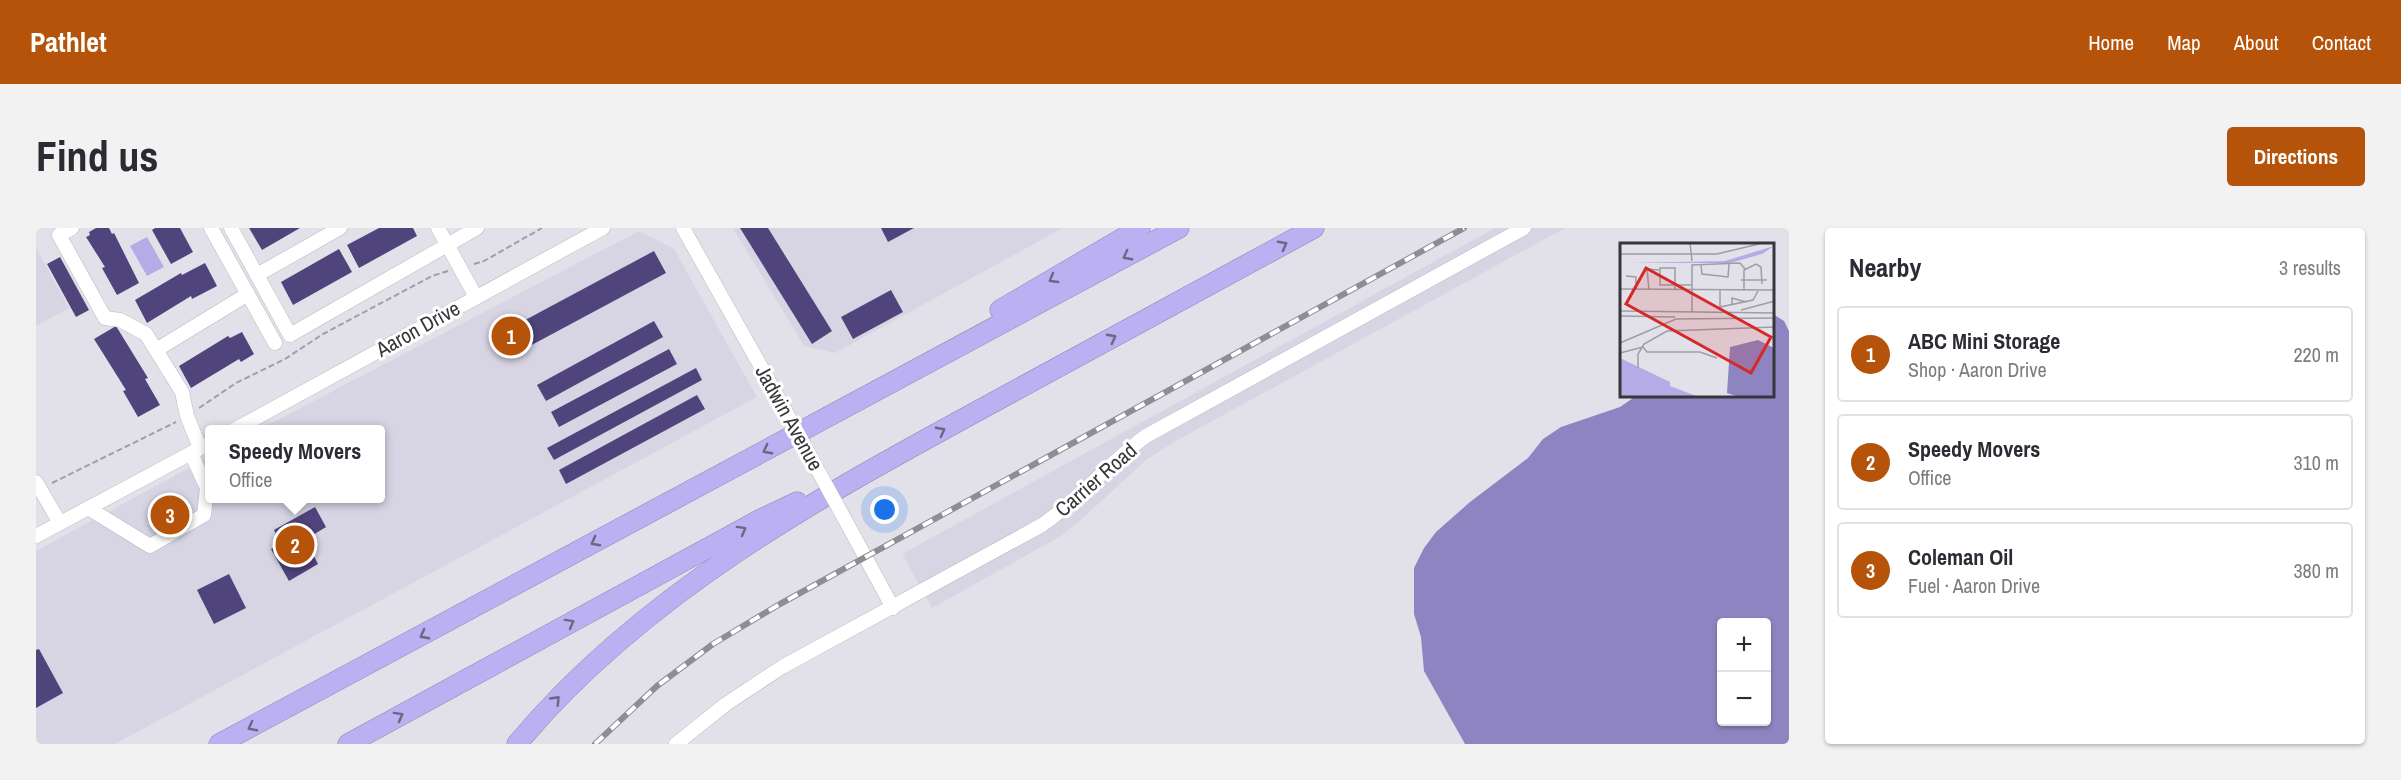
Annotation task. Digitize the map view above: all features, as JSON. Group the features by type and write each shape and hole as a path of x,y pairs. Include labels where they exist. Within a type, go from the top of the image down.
{"highway":[{"path":"819,422 885,376 1140,228"},
{"path":"219,744 1179,228"},
{"path":"517,744 565,691 611,647 668,600 791,519 889,459 1314,228"},
{"path":"348,744 761,519 889,459"}],"street":[{"path":"72,228 59,235 105,318 120,320 146,334 182,392 186,416 200,448 205,477"},
{"path":"211,228 275,343"},
{"path":"231,228 290,335 477,228"},
{"path":"257,275 340,228"},
{"path":"438,228 477,297"},
{"name":"Aaron Drive","path":"241,425 603,228"},
{"name":"Jadwin Avenue","path":"683,228 893,608"},
{"name":"Carrier Road","path":"676,744 709,717 762,680 1049,520 1078,498 1131,447 1155,431 1524,228"},
{"path":"156,350 248,294"},
{"path":"36,536 200,448"},
{"path":"38,486 60,523"},
{"path":"88,508 150,546 204,516 205,503"}],"path":[{"path":"38,486 186,416 236,383 285,359 343,324 432,276 484,261 542,228"}],"shaded area":[{"path":"733,228 1063,228 835,353 804,346"},
{"path":"1495,228 1565,228 1174,442 1146,460 1061,536 932,608 902,554"},
{"path":"639,231 674,249 757,397 115,744 36,744 36,551 205,459 205,503 385,503 385,425 268,425"},
{"path":"147,237 164,267 147,276 130,246"},
{"path":"36,248 69,308 36,326"},
{"path":"1774,315 1784,321 1789,331 1789,744 1465,744 1424,671 1421,637 1414,614 1414,568 1424,548 1436,532 1470,502 1528,458 1543,439 1561,427 1620,407 1633,398 1774,398"}],"building":[{"path":"96,228 109,228 112,234 114,233 139,283 117,295 102,268 105,267 86,237"},
{"path":"180,228 193,252 171,264 152,230"},
{"path":"249,228 300,228 262,250"},
{"path":"379,228 413,228 417,236 359,268 347,245"},
{"path":"740,228 768,228 832,331 812,344"},
{"path":"881,228 914,228 888,242"},
{"path":"339,249 352,272 293,305 281,282"},
{"path":"654,251 666,273 513,355 501,333"},
{"path":"60,257 89,310 76,317 47,264"},
{"path":"205,263 217,286 192,299 191,296 147,323 135,300 181,273 182,275"},
{"path":"891,290 903,312 853,339 841,317"},
{"path":"654,321 663,337 546,401 537,385"},
{"path":"116,326 148,378 145,379 160,405 138,417 123,391 126,390 94,339"},
{"path":"242,332 254,354 241,362 239,359 191,388 179,366 228,336 230,338"},
{"path":"669,349 677,364 559,427 551,412"},
{"path":"696,368 702,380 554,460 547,448"},
{"path":"697,395 705,409 566,484 559,470"},
{"path":"174,504 182,518 167,526 159,512"},
{"path":"315,507 326,527 308,538 312,545 309,547 318,564 289,581 271,549 281,544 274,530"},
{"path":"229,574 246,608 214,624 197,590"},
{"path":"39,649 63,693 36,708 36,650"}],"railway":[{"path":"595,744 657,686 713,644 780,604 1464,228"}],"place":[{"name":"ABC Mini Storage","path":"511,336"},
{"name":"Coleman Oil","path":"170,515"},
{"name":"Speedy Movers","path":"295,545"}]}
